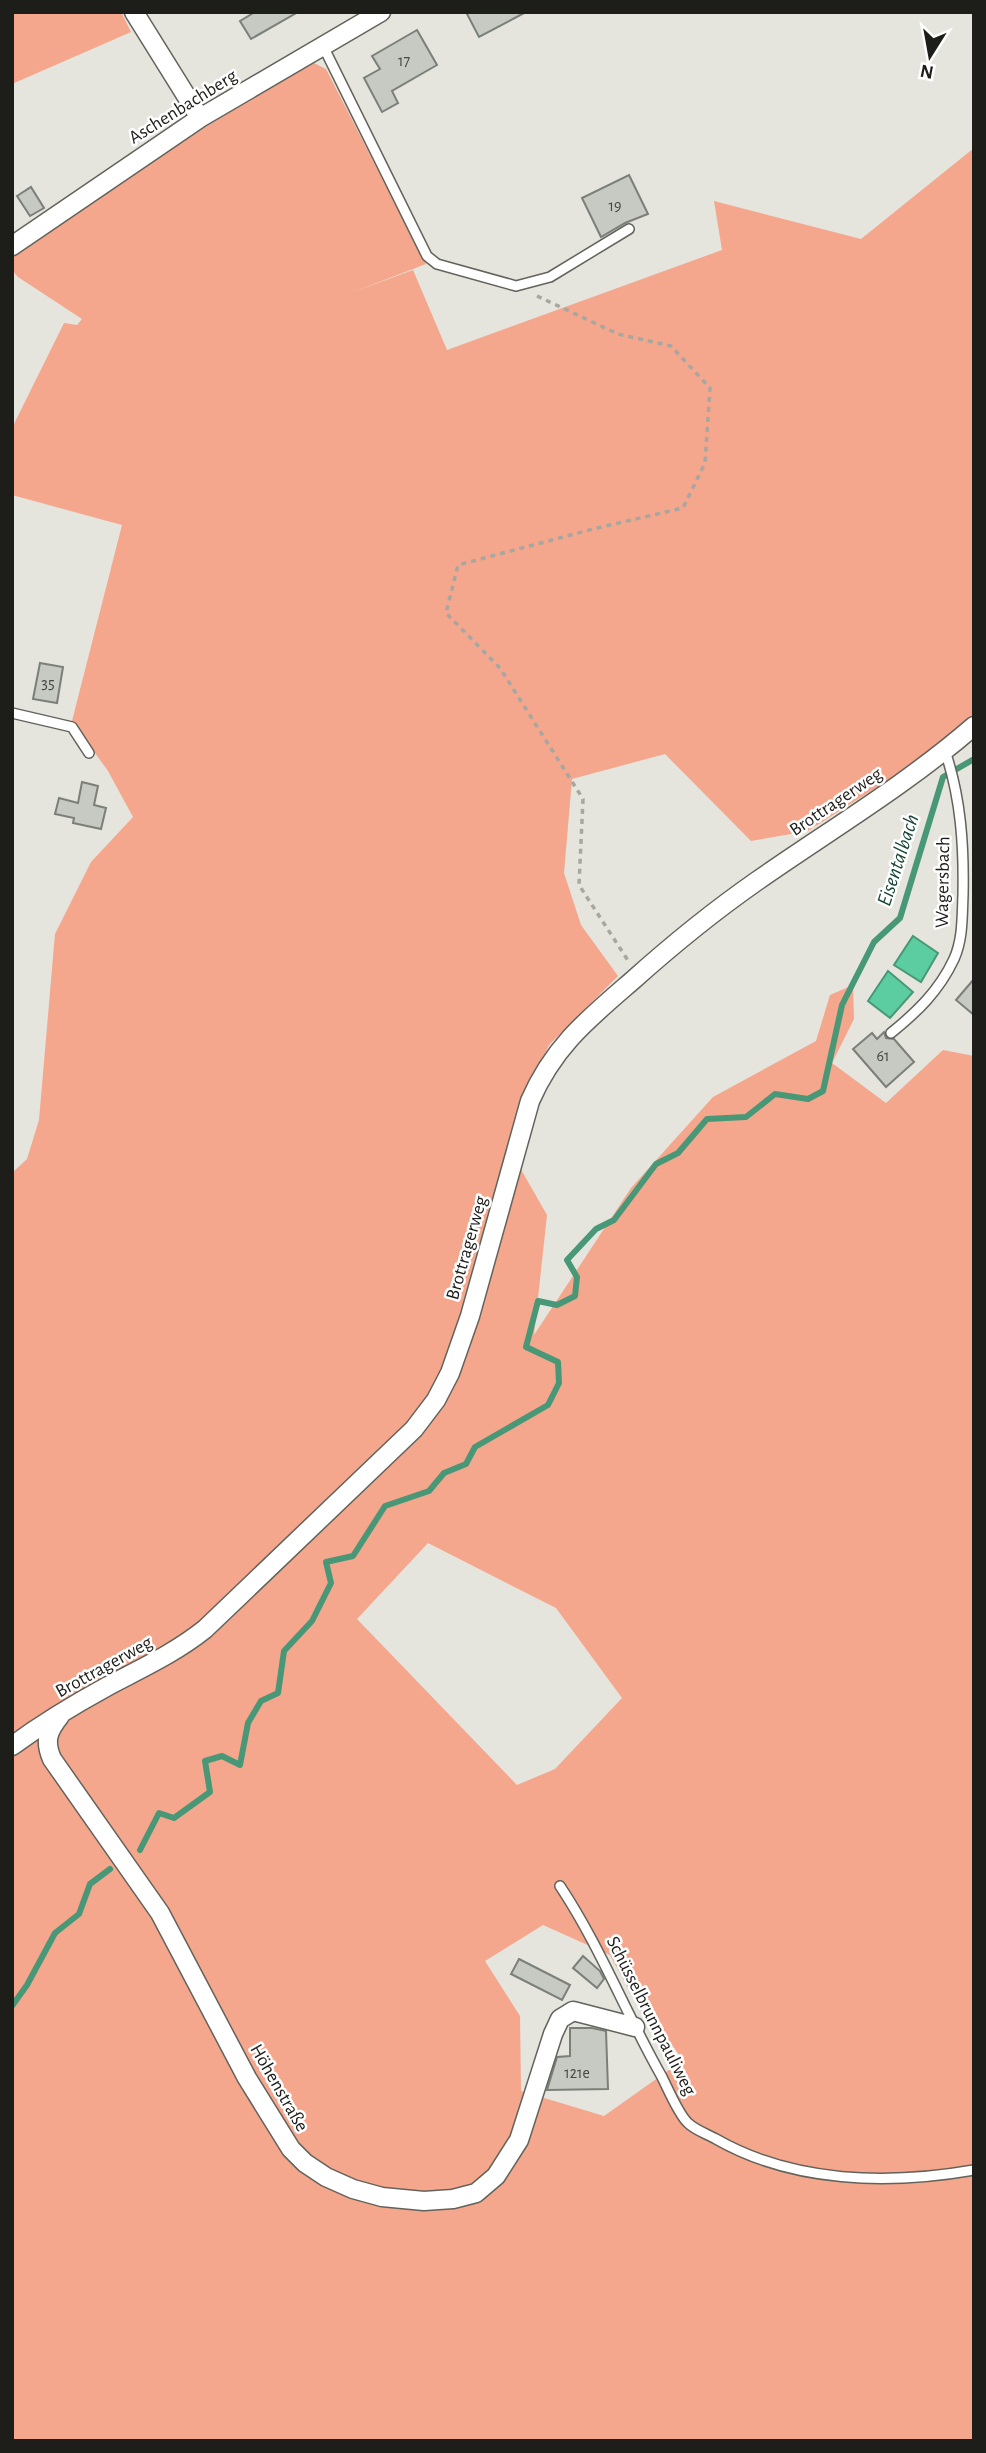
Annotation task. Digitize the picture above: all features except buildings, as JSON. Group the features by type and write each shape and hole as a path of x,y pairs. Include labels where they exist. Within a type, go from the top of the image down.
{"street":[{"path":"134,12 200,118"},
{"name":"Aschenbachberg","path":"12,246 200,118 381,12"},
{"name":"Brottragerweg","path":"12,1746 108,1686 160,1660 205,1629 414,1429 436,1400 450,1373 470,1316 530,1101 542,1074 560,1048 638,975 755,883 888,793 947,759 974,726"},
{"name":"Höhenstraße","path":"62,1713 49,1731 47,1748 52,1759 160,1913 247,2078 290,2149 326,2177 353,2189 382,2197 424,2201 453,2199 476,2193 496,2176 519,2140 553,2034 561,2019 573,2011 635,2027"}],"lane":[{"path":"323,46 427,256 437,264 516,286 550,277 629,229"},
{"path":"12,713 72,727 89,752"},
{"name":"Wagersbach","path":"891,1033 920,1010 953,960 960,937 964,860 961,819 947,759"},
{"name":"Schüsselbrunnpauliweg","path":"560,1885 585,1923 635,2027 687,2123 739,2152 818,2175 876,2179 974,2170"}],"path":[{"path":"516,286 618,334 671,346 710,388 705,463 683,508 458,565 446,613 500,668 583,799 579,885 638,975"}],"shaded area":[{"path":"12,12 121,12 131,32 12,84"},
{"path":"314,63 326,69 426,264 348,294 413,270 447,350 722,250 714,201 861,239 974,148 974,720 948,742 808,831 751,841 665,754 572,779 564,873 581,925 618,976 549,1045 522,1105 511,1152 547,1215 534,1335 631,1188 713,1097 816,1041 830,995 853,985 854,1019 832,1063 886,1103 943,1050 974,1056 974,2441 12,2441 12,1173 27,1159 39,1120 55,934 91,862 133,817 108,771 72,721 122,525 12,495 12,428 64,323 77,325 82,319 18,277 12,270 12,251 276,82","holes":["428,1543 556,1608 622,1698 555,1769 517,1785 357,1619","543,1925 610,1955 647,2022 664,2034 683,2060 604,2116 521,2091 520,2016 485,1961"]},
{"path":"913,936 938,953 921,982 894,965"},
{"path":"888,971 913,992 890,1018 868,1001"}],"waterway":[{"name":"Eisentalbach","path":"140,1850 159,1813 174,1818 210,1792 205,1761 222,1756 240,1765 248,1723 261,1701 278,1693 284,1651 312,1621 331,1583 326,1562 353,1556 385,1506 429,1491 444,1473 466,1464 475,1447 548,1405 559,1383 558,1362 526,1347 538,1301 557,1305 575,1296 577,1277 567,1260 596,1229 614,1220 656,1164 678,1153 707,1119 746,1117 775,1094 808,1099 823,1091 842,1005 874,942 900,918 943,777 974,759"},
{"name":"Eisentalbach","path":"12,2006 27,1985 55,1933 79,1914 90,1884 110,1869"}]}
